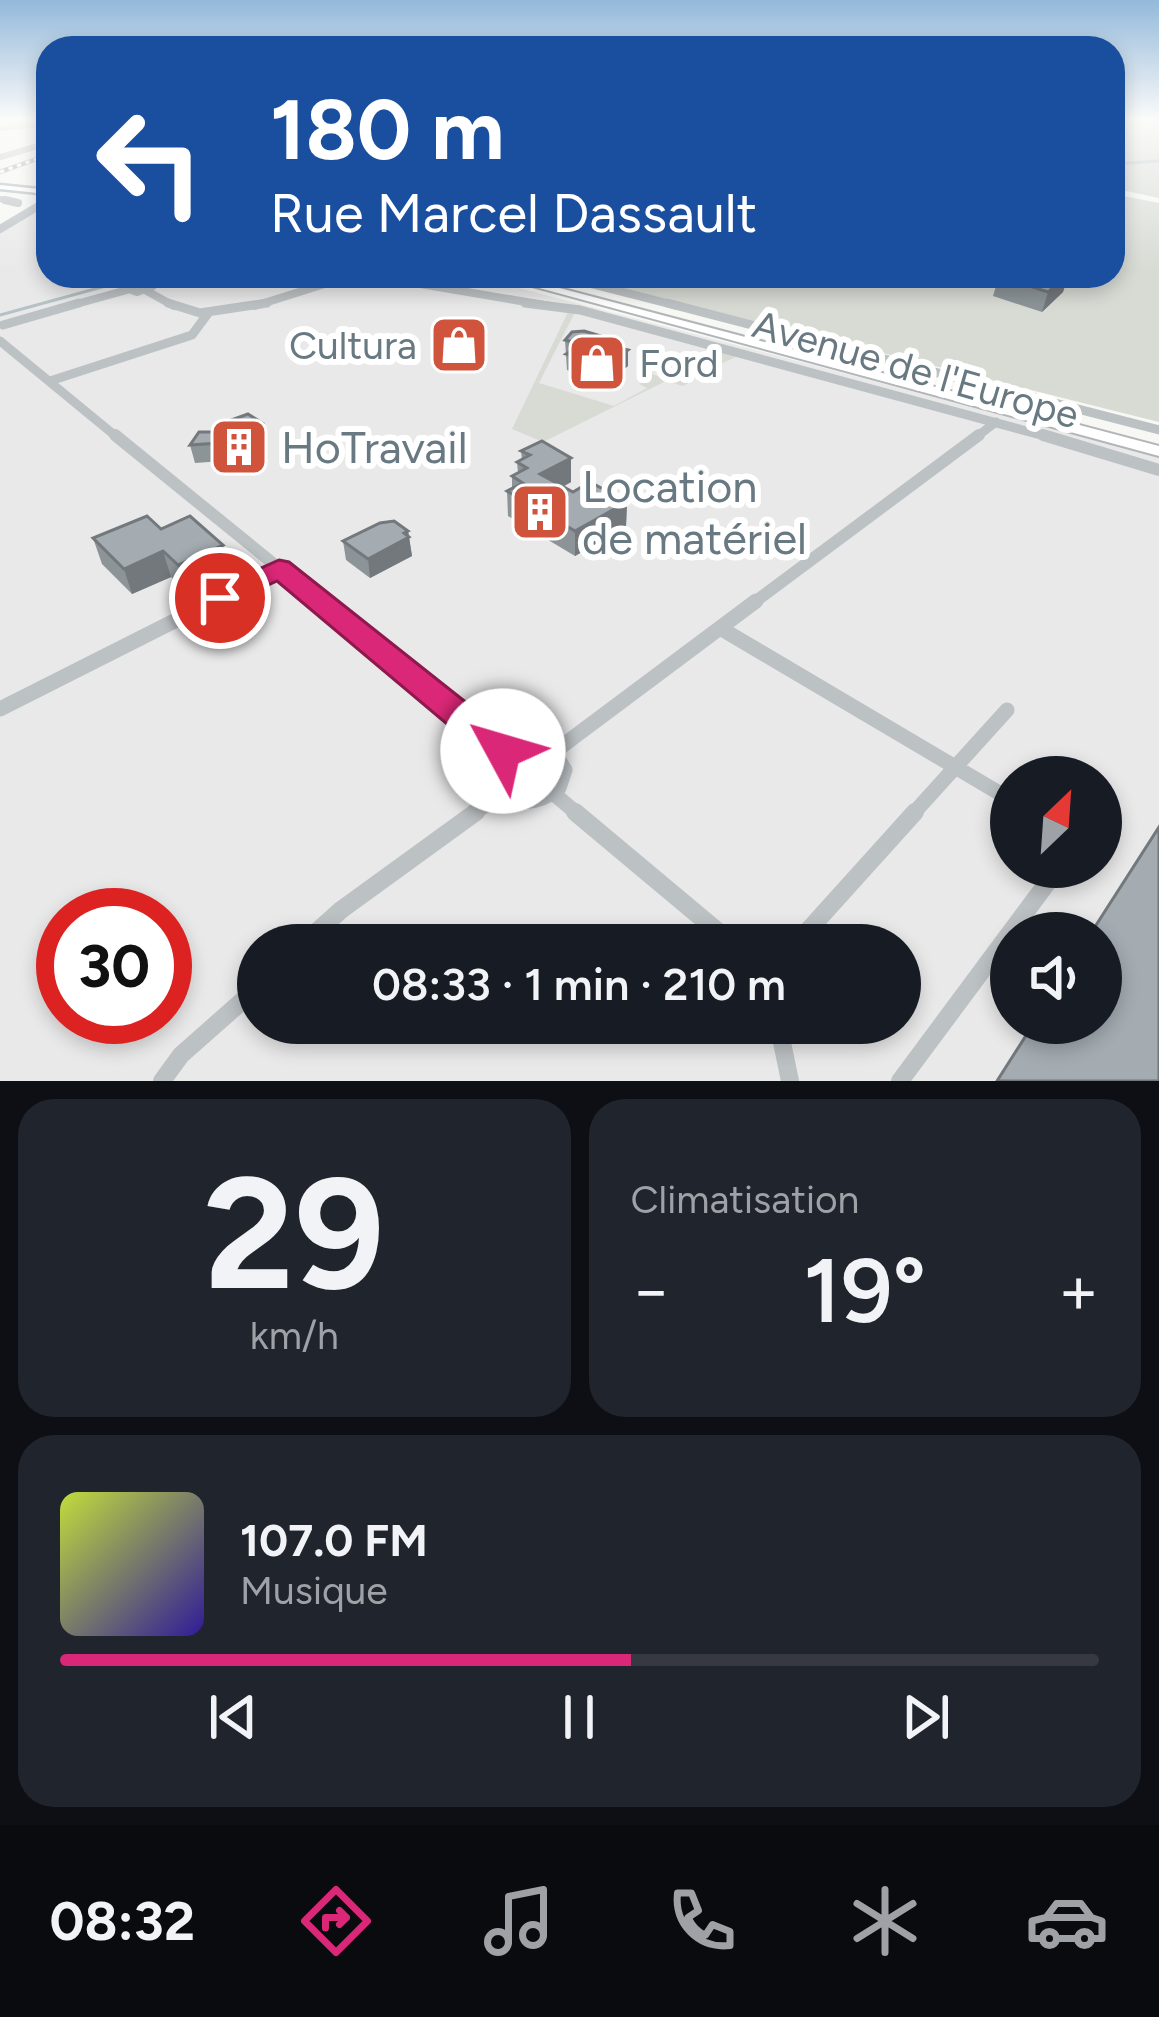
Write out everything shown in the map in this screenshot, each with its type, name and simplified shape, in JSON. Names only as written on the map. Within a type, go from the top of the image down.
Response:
[{"type":"highway","points":[[565,288],[1159,448]]},
{"type":"highway","points":[[576,288],[1159,448]]},
{"type":"main road","points":[[0,187],[36,191]]},
{"type":"street","points":[[0,199],[18,203]]},
{"type":"street","points":[[0,229],[36,208]]},
{"type":"street","points":[[1,326],[142,288]]},
{"type":"street","points":[[150,288],[176,308],[209,312],[310,288]]},
{"type":"street","name":"Avenue de l'Europe","points":[[434,288],[580,310],[1159,470]]},
{"type":"street","points":[[577,288],[1159,430]]},
{"type":"street","points":[[50,381],[192,335],[209,312]]},
{"type":"street","points":[[0,340],[503,751]]},
{"type":"street","points":[[554,752],[995,422]]},
{"type":"street","points":[[0,709],[279,568]]},
{"type":"street","points":[[720,628],[990,787]]},
{"type":"street","points":[[812,924],[1007,710]]},
{"type":"street","points":[[535,744],[554,752],[565,770],[554,794],[526,803],[499,795],[490,770],[503,751],[535,744]]},
{"type":"street","points":[[554,794],[710,924]]},
{"type":"street","points":[[325,924],[499,795]]},
{"type":"street","points":[[900,1081],[1043,888]]},
{"type":"street","points":[[162,1081],[182,1055],[237,1006]]},
{"type":"street","points":[[782,1044],[790,1081]]},
{"type":"shaded area","points":[[1125,170],[1159,170],[1159,198],[1125,191]]},
{"type":"shaded area","points":[[1125,196],[1159,203],[1159,422],[622,288],[1125,288]]},
{"type":"shaded area","points":[[36,211],[36,288],[519,288],[1159,456],[1159,1081],[0,1081],[0,232]]},
{"type":"shaded area","points":[[568,312],[579,313],[574,314],[539,383],[614,406],[647,388],[639,384],[652,374],[670,380],[724,352],[738,356],[686,379],[690,382],[683,386],[666,381],[543,442],[512,429]]},
{"type":"building","points":[[584,331],[628,350],[615,360],[594,354],[585,360],[566,354],[582,344],[565,340],[572,332]]},
{"type":"building","points":[[248,414],[262,423],[237,433],[223,423]]},
{"type":"building","points":[[199,432],[225,432],[219,443],[190,445]]},
{"type":"building","points":[[542,441],[571,458],[540,474],[573,492],[590,482],[627,502],[575,531],[507,491],[523,483],[512,476],[527,468],[517,462],[530,455],[521,451]]},
{"type":"building","points":[[147,516],[161,529],[190,516],[223,545],[178,565],[163,551],[124,569],[93,538]]},
{"type":"building","points":[[394,521],[409,537],[368,559],[343,541],[380,523]]},
{"type":"building","points":[[1159,827],[1159,1081],[997,1081],[1021,1044],[1122,1044],[1122,912],[1104,912]]},
{"type":"waterway","points":[[0,315],[98,288]]},
{"type":"railway","points":[[0,172],[4,170]]},
{"type":"place","name":"Cultura","points":[[459,345]]},
{"type":"place","name":"Ford","points":[[597,363]]},
{"type":"place","name":"HoTravail","points":[[239,447]]},
{"type":"place","name":"Location de matériel","points":[[540,512]]},
{"type":"route","points":[[220,598],[279,568],[503,751]]}]
